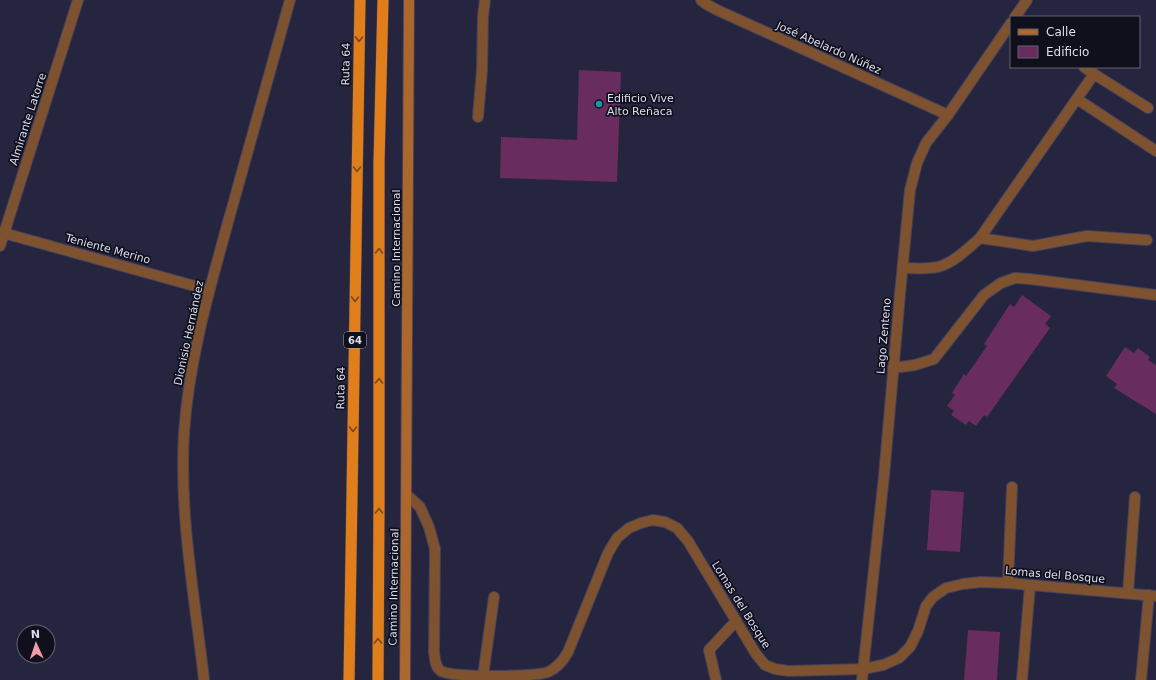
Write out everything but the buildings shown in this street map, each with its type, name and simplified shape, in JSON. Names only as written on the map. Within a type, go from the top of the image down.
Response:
[{"type":"highway","name":"Ruta 64","points":[[349,680],[360,0]]},
{"type":"highway","name":"64","points":[[378,680],[379,163],[383,0]]},
{"type":"main road","name":"Camino Internacional","points":[[405,680],[410,0]]},
{"type":"street","name":"Almirante Latorre","points":[[0,246],[2,233],[78,0]]},
{"type":"street","name":"Dionisio Hernández","points":[[204,680],[185,516],[183,475],[184,433],[188,396],[193,358],[209,290],[290,0]]},
{"type":"street","points":[[478,117],[485,0]]},
{"type":"street","name":"José Abelardo Núñez","points":[[701,0],[717,10],[948,115]]},
{"type":"street","points":[[1017,16],[1027,0]]},
{"type":"street","name":"Lago Zenteno","points":[[862,680],[884,476],[910,190],[917,163],[926,143],[948,115],[1010,25]]},
{"type":"street","points":[[1085,68],[1148,108]]},
{"type":"street","points":[[903,268],[926,268],[940,266],[955,259],[980,238],[1094,74]]},
{"type":"street","points":[[1077,99],[1156,151]]},
{"type":"street","name":"Teniente Merino","points":[[2,233],[209,290]]},
{"type":"street","points":[[980,238],[1033,246],[1087,236],[1147,240]]},
{"type":"street","points":[[894,368],[915,365],[934,359],[984,295],[1001,283],[1015,278],[1156,295]]},
{"type":"street","points":[[1008,583],[1012,487]]},
{"type":"street","name":"Lomas del Bosque","points":[[407,495],[420,507],[429,527],[435,549],[434,652],[436,664],[441,671],[451,674],[483,676],[535,675],[549,672],[555,668],[568,652],[608,553],[617,538],[629,528],[653,520],[665,522],[677,528],[685,537],[756,654],[765,664],[775,669],[789,671],[863,669],[883,665],[899,658],[910,647],[918,631],[926,606],[933,597],[946,588],[962,584],[981,582],[1008,583],[1152,596]]},
{"type":"street","points":[[1128,593],[1135,497]]},
{"type":"street","points":[[1022,680],[1030,585]]},
{"type":"street","points":[[1141,680],[1152,596]]},
{"type":"street","points":[[483,676],[494,598]]},
{"type":"street","points":[[716,680],[709,650],[736,622]]},
{"type":"place","name":"Edificio Vive Alto Reñaca","points":[[599,104]]}]
